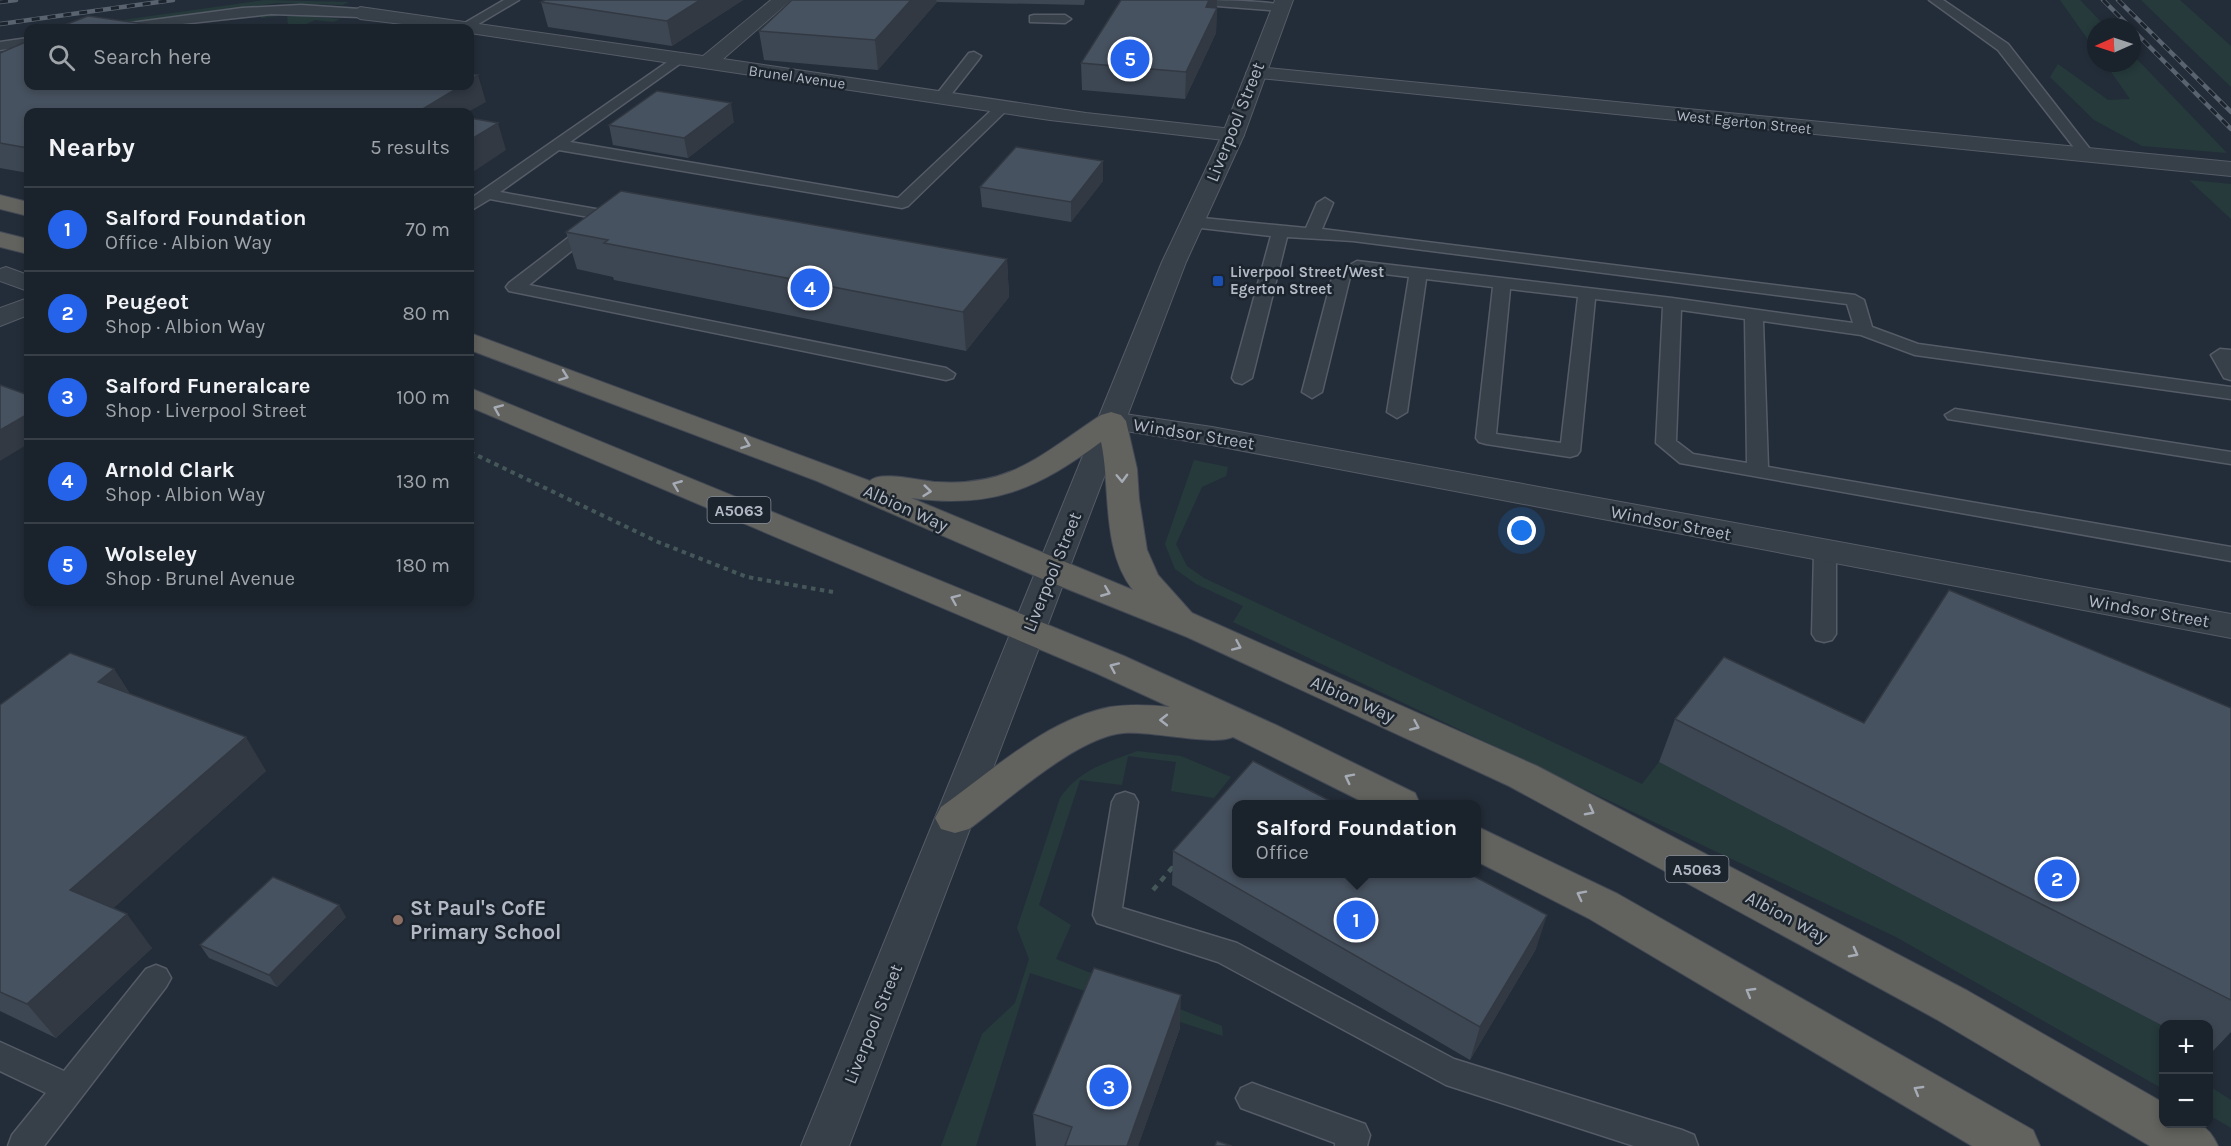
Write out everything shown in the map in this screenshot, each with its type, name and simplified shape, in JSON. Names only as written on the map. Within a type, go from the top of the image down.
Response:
[{"type":"highway","points":[[0,202],[24,208]]},
{"type":"highway","points":[[0,239],[24,246]]},
{"type":"highway","name":"Albion Way","points":[[474,342],[828,474],[1052,570],[1183,623],[1523,776],[1952,1005],[2194,1146]]},
{"type":"highway","name":"A5063","points":[[474,399],[1029,630],[1263,735],[1393,800]]},
{"type":"highway","points":[[828,474],[929,492],[975,491],[1032,475],[1112,421],[1122,469],[1123,499],[1131,550],[1143,580],[1183,623]]},
{"type":"highway","points":[[955,818],[1042,756],[1088,728],[1109,721],[1173,720],[1263,735]]},
{"type":"highway","points":[[1481,845],[1603,906],[2016,1146]]},
{"type":"street","points":[[705,64],[782,0]]},
{"type":"street","name":"Liverpool Street","points":[[825,1146],[1052,570],[1192,222],[1233,135],[1283,4]]},
{"type":"street","name":"Brunel Avenue","points":[[360,13],[442,24]]},
{"type":"street","name":"Brunel Avenue","points":[[474,29],[1003,107],[1175,131],[1233,135]]},
{"type":"street","name":"West Egerton Street","points":[[1256,73],[2231,169]]},
{"type":"street","points":[[0,318],[24,308]]},
{"type":"street","name":"Windsor Street","points":[[1112,421],[1224,438],[2231,626]]},
{"type":"lane","points":[[469,24],[513,0]]},
{"type":"lane","points":[[1191,0],[1283,4]]},
{"type":"lane","points":[[1935,0],[2003,47],[2088,156]]},
{"type":"lane","points":[[153,24],[288,8],[325,8],[360,13]]},
{"type":"lane","points":[[1034,19],[1065,19]]},
{"type":"lane","points":[[0,36],[24,33]]},
{"type":"lane","points":[[0,46],[24,43]]},
{"type":"lane","points":[[941,98],[974,56]]},
{"type":"lane","points":[[474,203],[676,60]]},
{"type":"lane","points":[[559,144],[902,203],[1003,107]]},
{"type":"lane","points":[[487,194],[607,216],[515,287],[946,374]]},
{"type":"lane","points":[[1313,232],[1325,203]]},
{"type":"lane","points":[[1192,222],[1280,232],[1313,232],[1855,300],[1864,330]]},
{"type":"lane","points":[[1242,378],[1280,232]]},
{"type":"lane","points":[[1312,392],[1342,274],[1357,266],[1672,303],[1864,330],[1915,349],[2231,393]]},
{"type":"lane","points":[[1397,412],[1418,273]]},
{"type":"lane","points":[[1502,283],[1486,438],[1570,451],[1587,294]]},
{"type":"lane","points":[[1672,303],[1666,443],[1687,459],[2231,554]]},
{"type":"lane","points":[[1754,315],[1758,472]]},
{"type":"lane","points":[[2231,357],[2220,355],[2231,374]]},
{"type":"lane","points":[[1955,415],[2231,458]]},
{"type":"lane","points":[[1824,634],[1826,552]]},
{"type":"lane","points":[[1125,802],[1107,915],[1227,952],[1446,1071],[1682,1146]]},
{"type":"lane","points":[[24,1146],[156,978]]},
{"type":"lane","points":[[0,1056],[69,1089]]},
{"type":"lane","points":[[1252,1098],[1354,1135],[1351,1146]]},
{"type":"path","points":[[474,454],[657,542],[747,577],[844,594]]},
{"type":"path","points":[[1147,897],[1172,868],[1183,873]]},
{"type":"green space","points":[[265,0],[349,2],[343,5],[278,3],[127,24],[94,24]]},
{"type":"green space","points":[[2060,0],[2080,0],[2097,18],[2087,18],[2087,38]]},
{"type":"green space","points":[[2141,0],[2180,0],[2231,46],[2231,87]]},
{"type":"green space","points":[[271,13],[340,19],[333,22],[315,20],[306,24],[288,24],[287,15],[261,18],[260,14]]},
{"type":"green space","points":[[2141,63],[2227,153],[2142,146],[2094,120],[2050,77],[2058,64],[2108,100],[2130,99],[2111,72],[2141,72]]},
{"type":"green space","points":[[2189,180],[2231,184],[2231,219]]},
{"type":"green space","points":[[1194,460],[1228,467],[1226,476],[1202,487],[1176,544],[1187,566],[1204,578],[1642,784],[1659,762],[2159,1024],[2159,1087],[1896,937],[1233,622],[1243,606],[1196,584],[1175,569],[1165,544]]},
{"type":"green space","points":[[1137,751],[1181,756],[1231,777],[1214,798],[1171,791],[1176,762],[1128,756],[1122,785],[1080,780],[1039,905],[1071,925],[1056,959],[1222,1026],[1223,1036],[1030,973],[976,1146],[941,1146],[982,1034],[1015,1003],[1029,959],[1017,928],[1060,798],[1085,773]]},
{"type":"green space","points":[[2213,1089],[2231,1100],[2231,1128],[2213,1117]]},
{"type":"building","points":[[545,0],[700,0],[667,21],[541,2]]},
{"type":"building","points":[[792,0],[911,0],[875,40],[759,31]]},
{"type":"building","points":[[1121,0],[1209,0],[1206,7],[1217,8],[1186,72],[1081,63]]},
{"type":"building","points":[[88,16],[145,24],[67,24]]},
{"type":"building","points":[[24,43],[24,90],[454,90],[424,108],[24,108],[24,147],[0,143],[0,53]]},
{"type":"building","points":[[657,91],[731,103],[684,138],[609,125]]},
{"type":"building","points":[[474,119],[498,123],[474,138]]},
{"type":"building","points":[[1016,147],[1103,161],[1071,202],[980,187]]},
{"type":"building","points":[[621,191],[1007,259],[963,312],[604,243],[608,240],[566,232]]},
{"type":"building","points":[[0,385],[24,394],[24,416],[0,430]]},
{"type":"building","points":[[1949,590],[2231,708],[2231,1000],[1675,719],[1724,657],[1864,723]]},
{"type":"building","points":[[70,653],[114,669],[98,682],[246,737],[70,890],[127,914],[27,1004],[0,992],[0,705]]},
{"type":"building","points":[[1253,761],[1328,800],[1232,800],[1232,878],[1477,878],[1547,915],[1480,1027],[1173,851]]},
{"type":"building","points":[[273,877],[339,905],[269,975],[200,945]]},
{"type":"building","points":[[1094,968],[1181,995],[1127,1146],[1065,1146],[1072,1127],[1033,1114]]},
{"type":"building","points":[[1217,1141],[1232,1146],[1215,1146]]},
{"type":"railway","points":[[0,2],[16,0]]},
{"type":"railway","points":[[0,24],[173,0]]},
{"type":"railway","points":[[2103,0],[2121,18]]},
{"type":"railway","points":[[2118,0],[2231,112]]},
{"type":"railway","points":[[2141,38],[2231,129]]},
{"type":"place","name":"Wolseley","points":[[1130,59]]},
{"type":"place","name":"Liverpool Street/West Egerton Street","points":[[1218,281]]},
{"type":"place","name":"Arnold Clark","points":[[810,288]]},
{"type":"place","name":"Peugeot","points":[[2057,879]]},
{"type":"place","name":"St Paul's CofE Primary School","points":[[398,920]]},
{"type":"place","name":"Salford Foundation","points":[[1356,920]]},
{"type":"place","name":"Salford Funeralcare","points":[[1109,1087]]}]
